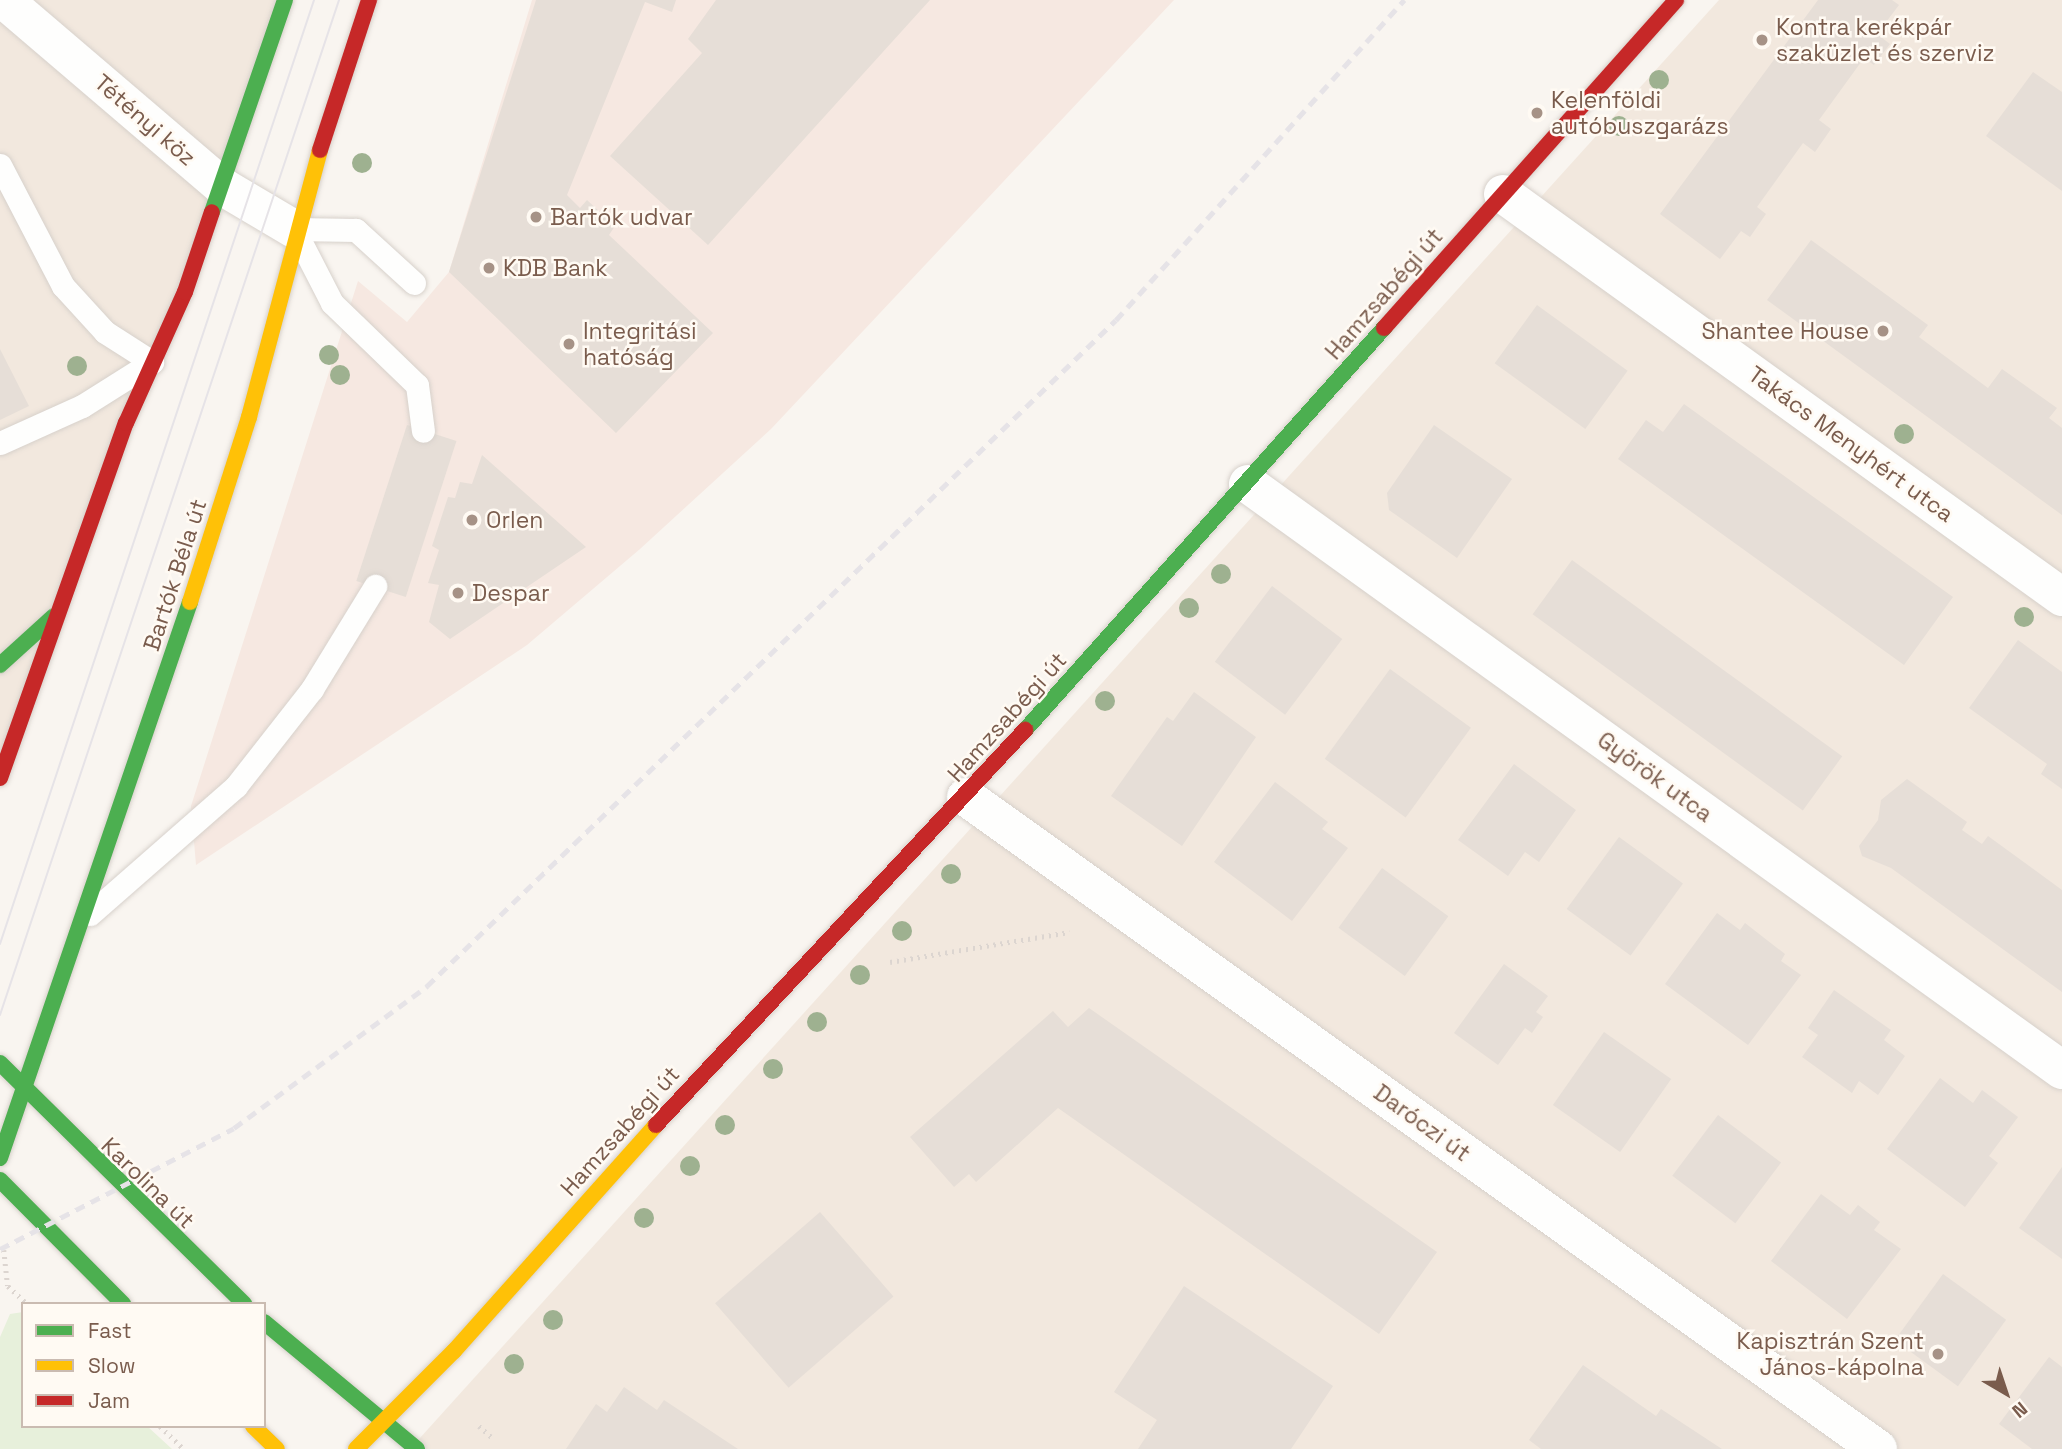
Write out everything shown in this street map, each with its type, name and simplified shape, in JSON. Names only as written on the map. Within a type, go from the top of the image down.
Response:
[{"type":"street","name":"Tétényi köz","points":[[4,0],[223,187],[294,229]]},
{"type":"street","points":[[0,778],[57,613],[152,362],[223,187],[285,0]]},
{"type":"street","name":"Bartók Béla út","points":[[0,1158],[82,921],[249,417],[294,229],[369,0]]},
{"type":"street","name":"Hamzsabégi út","points":[[356,1449],[384,1426],[783,982],[966,797],[1248,484],[1676,0]]},
{"type":"street","name":"Takács Menyhért utca","points":[[1503,194],[2062,597]]},
{"type":"street","name":"Györök utca","points":[[1248,484],[2062,1070]]},
{"type":"street","points":[[0,665],[57,613]]},
{"type":"street","name":"Daróczi út","points":[[966,797],[1866,1445]]},
{"type":"street","name":"Karolina út","points":[[0,1063],[23,1090],[242,1302]]},
{"type":"street","points":[[0,1180],[121,1302]]},
{"type":"street","points":[[266,1324],[384,1426],[417,1449]]},
{"type":"street","points":[[255,1428],[277,1449]]},
{"type":"lane","points":[[0,165],[63,286],[105,332],[152,362],[82,405],[0,443]]},
{"type":"lane","points":[[414,283],[356,230],[294,229],[332,303],[417,385],[423,431]]},
{"type":"lane","points":[[82,921],[236,786],[312,689],[375,586]]},
{"type":"path","points":[[890,962],[1070,932]]},
{"type":"path","points":[[8,1286],[25,1302]]},
{"type":"path","points":[[479,1426],[494,1439]]},
{"type":"path","points":[[162,1428],[184,1449]]},
{"type":"shaded area","points":[[0,0],[283,0],[0,778]]},
{"type":"shaded area","points":[[532,0],[1174,0],[771,429],[640,549],[527,645],[196,865],[191,806],[358,281],[407,322],[449,272]]},
{"type":"shaded area","points":[[1719,0],[2062,0],[2062,1449],[410,1449]]},
{"type":"green space","points":[[21,1312],[21,1428],[149,1428],[172,1449],[0,1449],[0,1337],[10,1314]]},
{"type":"building","name":"Bartók udvar","points":[[536,0],[676,0],[672,12],[645,2],[567,195],[580,208],[587,200],[615,226],[609,235],[713,333],[616,433],[449,272]]},
{"type":"building","points":[[716,0],[930,0],[708,245],[610,156],[702,53],[688,39]]},
{"type":"building","points":[[1818,0],[1892,0],[1899,5],[1877,34],[1890,44],[1874,65],[1864,58],[1819,120],[1831,129],[1815,152],[1803,143],[1757,207],[1766,214],[1750,237],[1741,231],[1720,259],[1660,214]]},
{"type":"building","points":[[2033,72],[2062,92],[2062,191],[1986,136]]},
{"type":"building","points":[[1811,240],[1928,325],[1919,337],[1988,388],[2002,369],[2057,408],[2049,418],[2062,428],[2062,515],[1767,300]]},
{"type":"building","points":[[1537,305],[1628,371],[1585,429],[1495,363]]},
{"type":"building","points":[[0,349],[29,406],[0,420]]},
{"type":"building","points":[[1684,404],[1953,597],[1904,665],[1618,459],[1646,420],[1663,432]]},
{"type":"building","points":[[407,425],[456,441],[406,597],[356,581]]},
{"type":"building","points":[[1434,425],[1512,479],[1457,558],[1389,510],[1387,493]]},
{"type":"building","points":[[482,455],[586,547],[450,639],[429,622],[439,585],[428,583],[439,550],[432,546],[448,497],[455,498],[460,482],[472,484]]},
{"type":"building","points":[[1572,560],[1842,756],[1803,811],[1533,614]]},
{"type":"building","points":[[1272,586],[1342,639],[1285,715],[1215,662]]},
{"type":"building","points":[[2018,640],[2062,672],[2062,789],[2041,774],[2047,764],[1969,708]]},
{"type":"building","points":[[1390,669],[1471,728],[1406,818],[1325,759]]},
{"type":"building","points":[[1194,692],[1256,737],[1182,846],[1111,796],[1167,717],[1173,721]]},
{"type":"building","points":[[1514,764],[1576,810],[1539,862],[1525,852],[1508,876],[1458,840]]},
{"type":"building","points":[[1907,779],[1967,822],[1962,830],[1982,844],[1988,836],[2062,890],[2062,992],[1891,868],[1862,856],[1859,846],[1878,820],[1881,800]]},
{"type":"building","points":[[1275,782],[1328,822],[1322,829],[1348,848],[1292,921],[1214,862]]},
{"type":"building","points":[[1619,837],[1683,883],[1631,955],[1567,909]]},
{"type":"building","points":[[1382,868],[1448,916],[1405,976],[1339,928]]},
{"type":"building","points":[[1717,913],[1740,930],[1745,923],[1785,954],[1781,961],[1801,975],[1748,1045],[1665,984]]},
{"type":"building","points":[[1504,964],[1548,996],[1536,1012],[1543,1017],[1532,1033],[1525,1028],[1498,1065],[1454,1033]]},
{"type":"building","points":[[1834,990],[1891,1030],[1884,1040],[1905,1056],[1878,1095],[1859,1081],[1852,1093],[1802,1057],[1818,1035],[1808,1028]]},
{"type":"building","points":[[1089,1008],[1437,1252],[1379,1334],[1058,1108],[976,1182],[969,1174],[954,1187],[910,1137],[1053,1011],[1068,1027]]},
{"type":"building","points":[[1604,1032],[1671,1079],[1620,1152],[1553,1105]]},
{"type":"building","points":[[1940,1078],[1973,1103],[1982,1090],[2018,1117],[1989,1156],[1998,1163],[1965,1207],[1887,1149]]},
{"type":"building","points":[[1718,1115],[1781,1163],[1735,1223],[1672,1176]]},
{"type":"building","points":[[2062,1167],[2062,1259],[2019,1228]]},
{"type":"building","points":[[1821,1194],[1850,1215],[1858,1205],[1880,1222],[1874,1230],[1901,1249],[1847,1319],[1771,1261]]},
{"type":"building","points":[[820,1212],[893,1297],[789,1388],[715,1303]]},
{"type":"building","points":[[1943,1274],[2006,1320],[1958,1386],[1895,1340]]},
{"type":"building","points":[[1184,1286],[1333,1386],[1291,1449],[1138,1449],[1157,1420],[1114,1392]]},
{"type":"building","points":[[2049,1357],[2062,1367],[2062,1449],[2032,1449],[1999,1424]]},
{"type":"building","points":[[1583,1365],[1656,1416],[1661,1409],[1722,1449],[1541,1449],[1529,1440]]},
{"type":"building","points":[[624,1387],[657,1410],[664,1400],[738,1449],[566,1449],[596,1404],[607,1412]]},
{"type":"tram line","points":[[0,944],[314,0]]},
{"type":"tram line","points":[[0,1015],[339,0]]},
{"type":"railway","points":[[0,1249],[234,1128],[427,986],[1116,320],[1404,0]]},
{"type":"traffic: fast","points":[[212,212],[285,0]]},
{"type":"traffic: fast","points":[[1025,730],[1384,328]]},
{"type":"traffic: fast","points":[[0,1158],[190,602]]},
{"type":"traffic: fast","points":[[0,665],[53,617]]},
{"type":"traffic: fast","points":[[0,1063],[242,1302]]},
{"type":"traffic: fast","points":[[0,1180],[121,1302]]},
{"type":"traffic: fast","points":[[266,1324],[417,1449]]},
{"type":"traffic: slow","points":[[190,602],[249,417],[320,150]]},
{"type":"traffic: slow","points":[[356,1449],[454,1351],[656,1125]]},
{"type":"traffic: slow","points":[[255,1428],[277,1449]]},
{"type":"traffic: jam","points":[[320,150],[369,0]]},
{"type":"traffic: jam","points":[[1384,328],[1676,0]]},
{"type":"traffic: jam","points":[[0,778],[126,423],[185,292],[212,212]]},
{"type":"traffic: jam","points":[[656,1125],[1025,730]]},
{"type":"place","name":"Kontra kerékpár szaküzlet és szerviz","points":[[1762,40]]},
{"type":"place","name":"Kelenföldi autóbuszgarázs","points":[[1537,113]]},
{"type":"place","name":"Bartók udvar","points":[[536,217]]},
{"type":"place","name":"KDB Bank","points":[[489,268]]},
{"type":"place","name":"Shantee House","points":[[1883,331]]},
{"type":"place","name":"Integritási hatóság","points":[[569,344]]},
{"type":"place","name":"Orlen","points":[[472,520]]},
{"type":"place","name":"Despar","points":[[458,593]]},
{"type":"place","name":"Kapisztrán Szent János-kápolna","points":[[1938,1354]]}]
